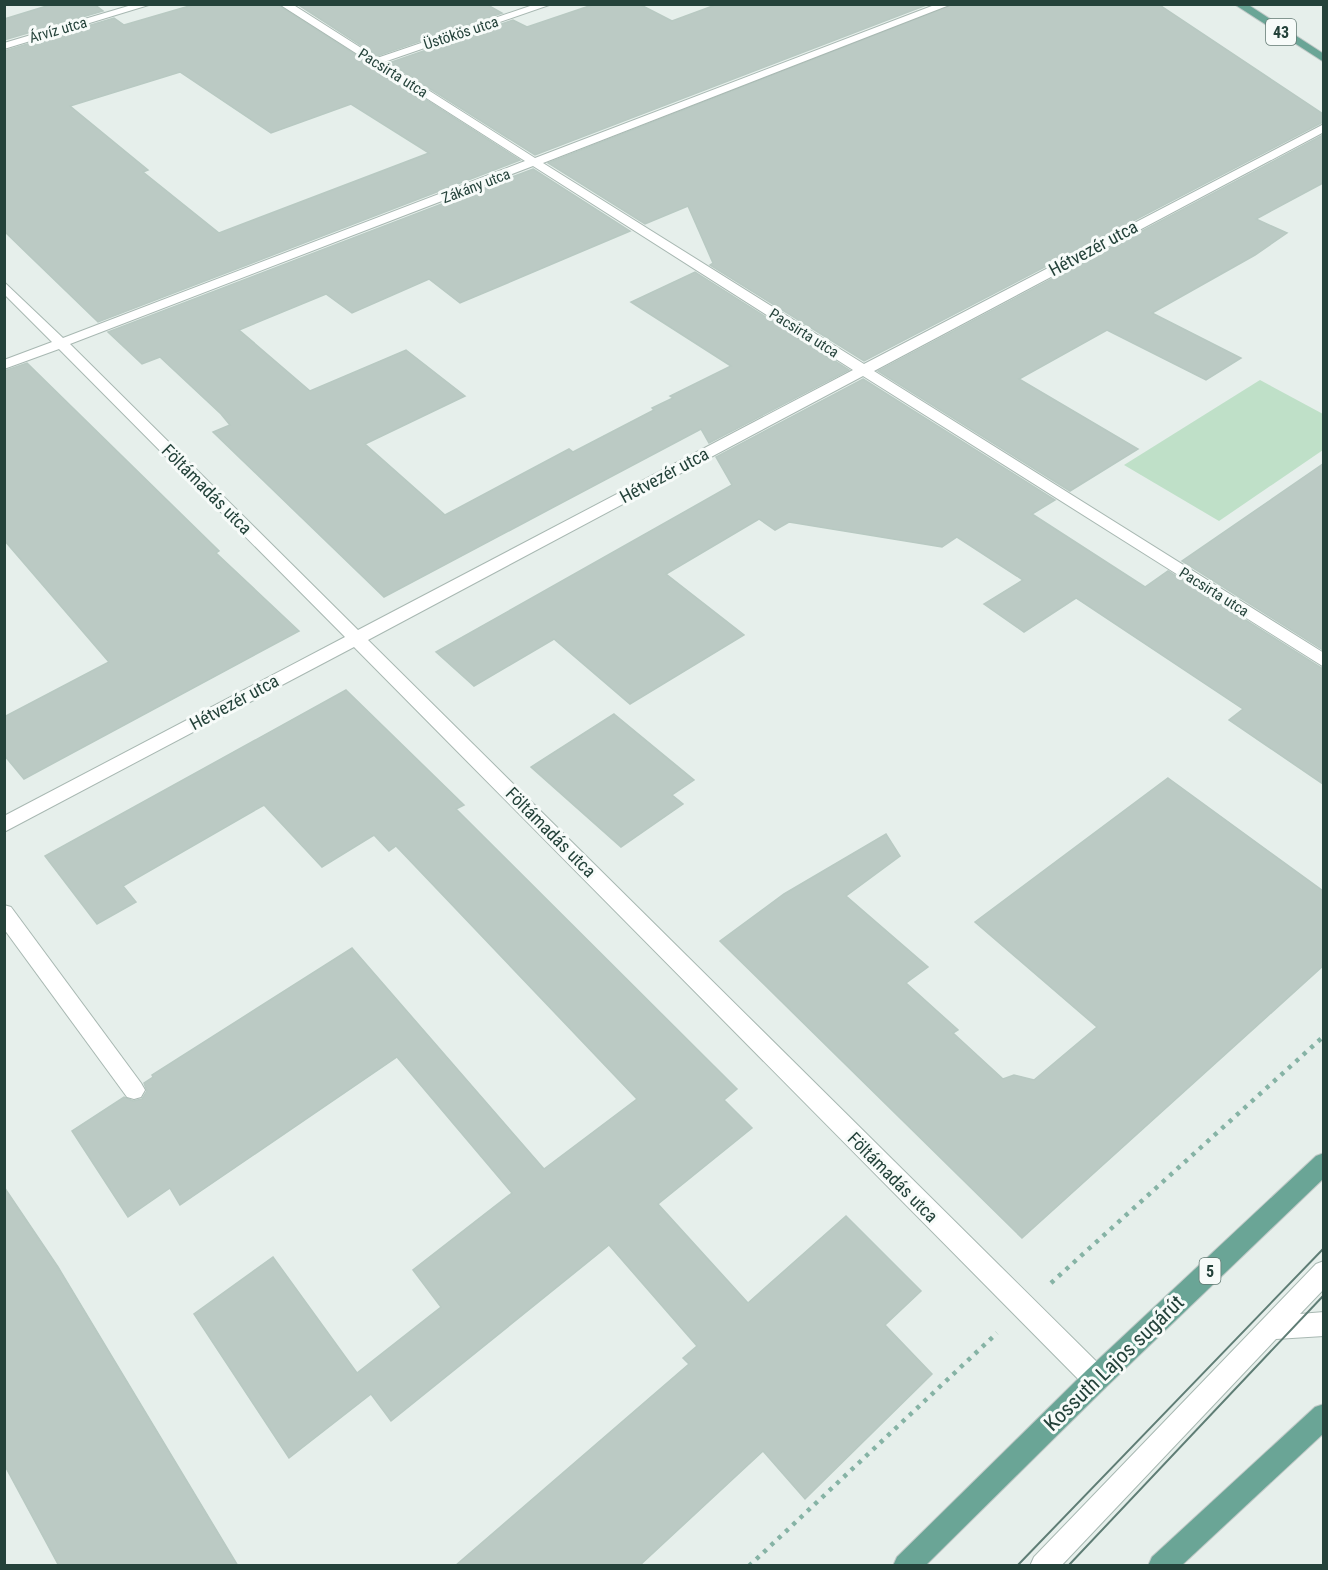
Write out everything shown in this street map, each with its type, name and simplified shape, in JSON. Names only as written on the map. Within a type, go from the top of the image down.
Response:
[{"type":"main road","name":"43","points":[[1239,4],[1323,59]]},
{"type":"main road","name":"Kossuth Lajos sugárút","points":[[906,1566],[1096,1379],[1323,1163]]},
{"type":"main road","points":[[1161,1566],[1323,1416]]},
{"type":"street","name":"Árvíz utca","points":[[4,46],[147,4]]},
{"type":"street","name":"Pacsirta utca","points":[[284,4],[1323,661]]},
{"type":"street","name":"Üstökös utca","points":[[375,62],[547,4]]},
{"type":"street","name":"Zákány utca","points":[[4,365],[537,164],[947,4]]},
{"type":"street","name":"Hétvezér utca","points":[[4,825],[1323,127]]},
{"type":"street","name":"Föltámadás utca","points":[[4,286],[1096,1379]]},
{"type":"street","points":[[4,913],[134,1089]]},
{"type":"street","points":[[1043,1566],[1323,1272]]},
{"type":"street","points":[[1270,1328],[1323,1324]]},
{"type":"green space","points":[[1260,380],[1323,414],[1323,450],[1219,521],[1124,465]]},
{"type":"building","points":[[53,4],[94,4],[103,11],[4,40],[4,19]]},
{"type":"building","points":[[196,4],[277,4],[520,160],[98,322],[4,231],[4,51],[114,18],[124,25]],"holes":[[[180,72],[271,133],[351,104],[429,153],[219,233],[143,172],[148,170],[70,106]]]},
{"type":"building","points":[[297,4],[486,4],[502,13],[377,56]]},
{"type":"building","points":[[595,4],[639,4],[672,21],[718,4],[929,4],[535,155],[389,63],[513,20],[527,27]]},
{"type":"building","points":[[954,4],[1158,4],[1323,114],[1323,122],[864,361],[710,265],[713,263],[688,206],[645,224],[548,163]]},
{"type":"building","points":[[1323,135],[1323,183],[1256,219],[1287,233],[1255,255],[1152,313],[1241,358],[1206,380],[1107,330],[1019,379],[1138,449],[1070,491],[878,371]]},
{"type":"building","points":[[533,169],[630,231],[460,303],[429,279],[352,313],[326,294],[239,330],[310,391],[406,350],[465,396],[365,444],[445,515],[569,449],[573,452],[654,410],[652,408],[673,398],[670,396],[731,366],[631,302],[695,272],[849,370],[709,443],[701,429],[384,597],[213,432],[230,425],[221,414],[160,357],[142,364],[108,332]]},
{"type":"building","points":[[27,363],[219,551],[216,553],[299,631],[24,779],[4,755],[4,717],[109,662],[4,540],[4,371]]},
{"type":"building","points":[[863,379],[1055,500],[1032,514],[1145,587],[1168,571],[1323,669],[1323,784],[1229,720],[1243,709],[1076,598],[1024,632],[984,604],[1023,580],[957,537],[942,547],[789,522],[775,530],[759,519],[666,574],[744,635],[630,704],[554,639],[474,686],[436,652],[732,485],[716,457]]},
{"type":"building","points":[[1323,464],[1323,650],[1182,561]]},
{"type":"building","points":[[346,690],[464,805],[456,809],[737,1089],[724,1100],[752,1128],[658,1204],[748,1303],[846,1216],[921,1291],[885,1325],[932,1374],[805,1499],[763,1451],[639,1566],[455,1566],[689,1364],[683,1358],[697,1346],[609,1245],[391,1421],[371,1394],[289,1458],[194,1314],[273,1257],[357,1373],[441,1307],[413,1270],[512,1193],[397,1057],[180,1205],[170,1188],[128,1217],[72,1131],[124,1097],[133,1101],[142,1099],[147,1091],[144,1083],[153,1077],[152,1075],[352,948],[544,1169],[637,1099],[396,846],[389,851],[374,835],[322,867],[264,805],[123,886],[136,902],[97,924],[45,856]]},
{"type":"building","points":[[614,714],[694,780],[672,795],[683,804],[621,847],[531,767]]},
{"type":"building","points":[[1168,778],[1323,891],[1323,966],[1022,1238],[720,941],[784,894],[886,834],[900,856],[846,896],[928,967],[906,983],[958,1030],[953,1033],[1003,1079],[1014,1075],[1034,1080],[1097,1027],[975,922]]},
{"type":"building","points":[[4,1187],[58,1267],[238,1566],[59,1566],[4,1464]]},
{"type":"tram line","points":[[1017,1566],[1324,1248]]},
{"type":"tram line","points":[[1068,1566],[1324,1295]]}]
